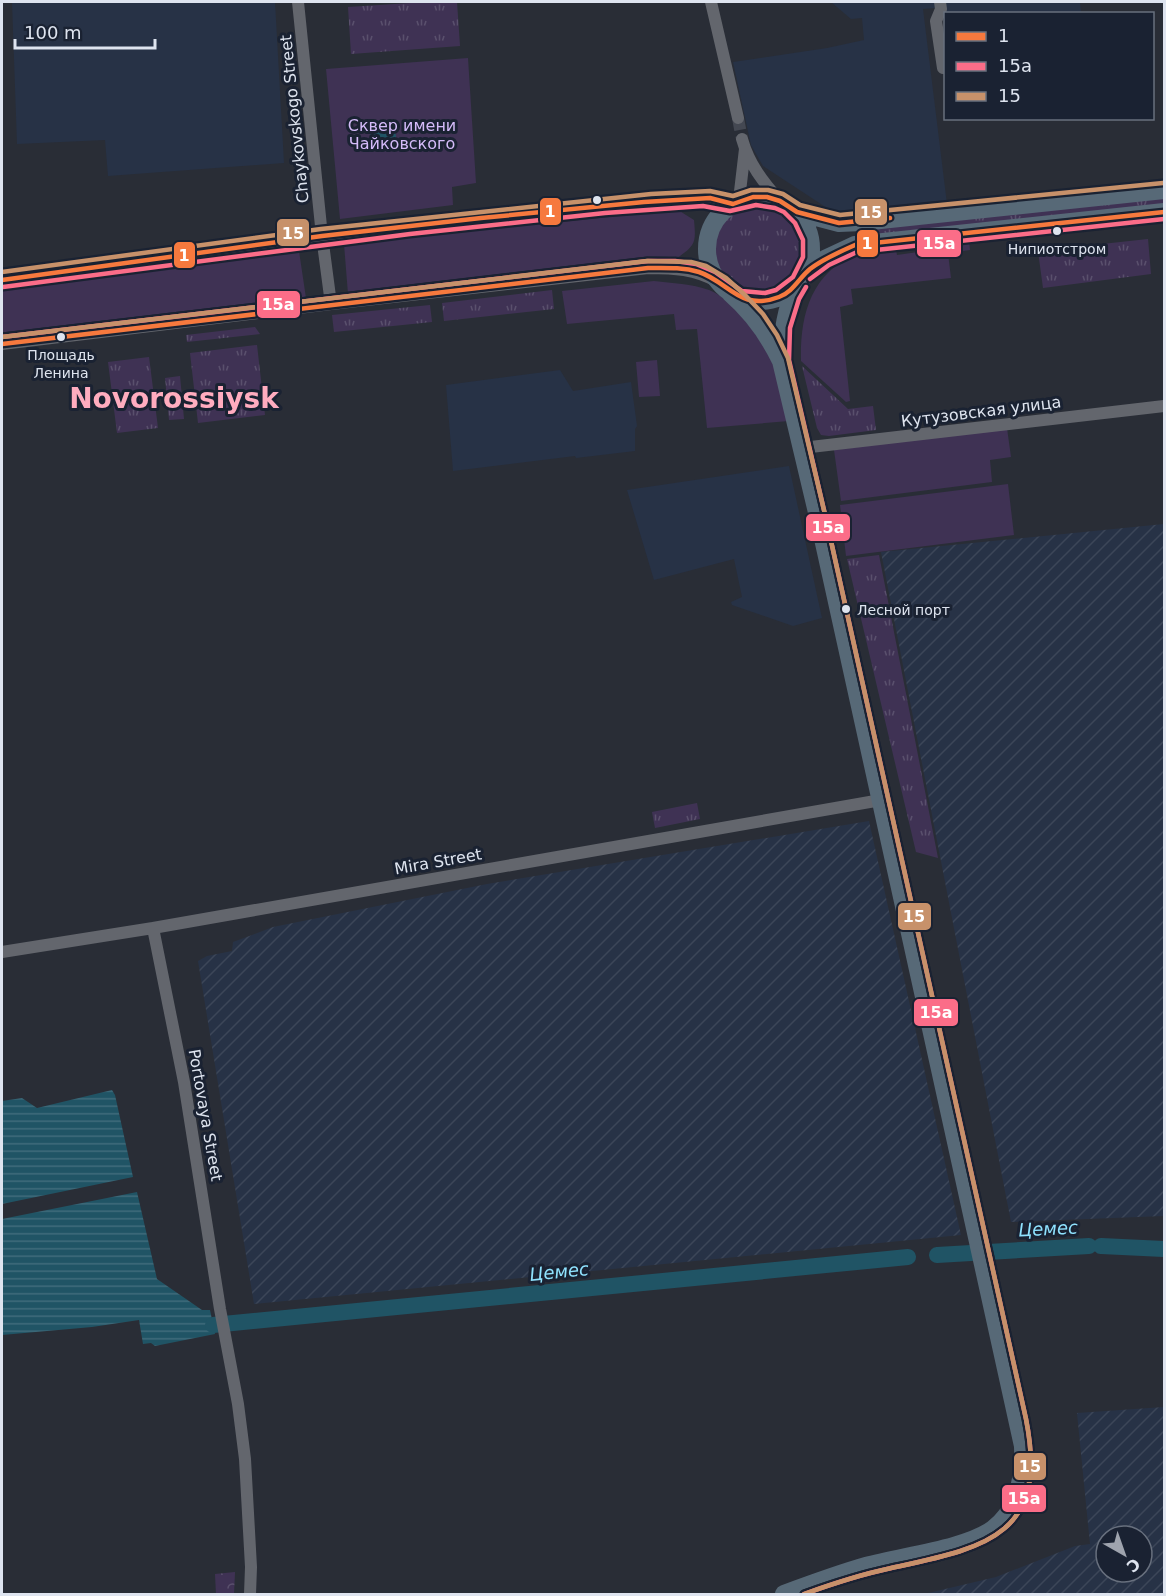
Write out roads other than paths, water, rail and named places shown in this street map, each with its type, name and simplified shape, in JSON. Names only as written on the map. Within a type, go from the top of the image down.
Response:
[{"type":"highway","points":[[784,1594],[867,1566],[971,1541],[994,1528],[1009,1511],[1018,1493],[1024,1472],[1023,1446],[881,800],[781,361],[770,336],[758,320],[711,271],[707,245],[710,233],[715,221],[723,211],[736,202],[753,197],[766,197],[780,201],[797,212],[839,223],[1164,190]]},
{"type":"highway","points":[[781,361],[783,327],[792,296],[812,252],[804,221],[797,212]]},
{"type":"highway","points":[[724,287],[750,301],[761,301],[782,296],[825,259],[855,245],[1164,212]]},
{"type":"street","name":"Chaykovskogo Street","points":[[298,2],[331,304]]},
{"type":"street","points":[[711,2],[738,118]]},
{"type":"street","points":[[940,2],[936,21],[943,68]]},
{"type":"street","points":[[2,280],[322,237],[644,202],[710,198],[736,202],[744,144],[763,182],[780,201]]},
{"type":"street","points":[[2,344],[648,268],[694,271],[724,287]]},
{"type":"street","name":"Кутузовская улица","points":[[802,448],[1164,406]]},
{"type":"street","name":"Mira Street","points":[[2,952],[153,928],[881,800]]},
{"type":"street","name":"Portovaya Street","points":[[153,928],[191,1124],[220,1309],[238,1404],[245,1459],[252,1567],[250,1594]]},
{"type":"waterway","name":"Цемес","points":[[937,1255],[1089,1246]]},
{"type":"waterway","name":"Цемес","points":[[1101,1246],[1164,1249]]},
{"type":"waterway","name":"Цемес","points":[[213,1325],[908,1257]]},
{"type":"tunnel","points":[[738,118],[742,139]]},
{"type":"place","name":"Нипиотстром","points":[[1057,231]]},
{"type":"place","name":"Площадь Ленина","points":[[61,337]]},
{"type":"place","name":"Лесной порт","points":[[846,609]]},
{"type":"district","name":"Novorossiysk","points":[[174,398]]},
{"type":"park label","name":"Сквер имени Чайковского","points":[[402,134]]}]
